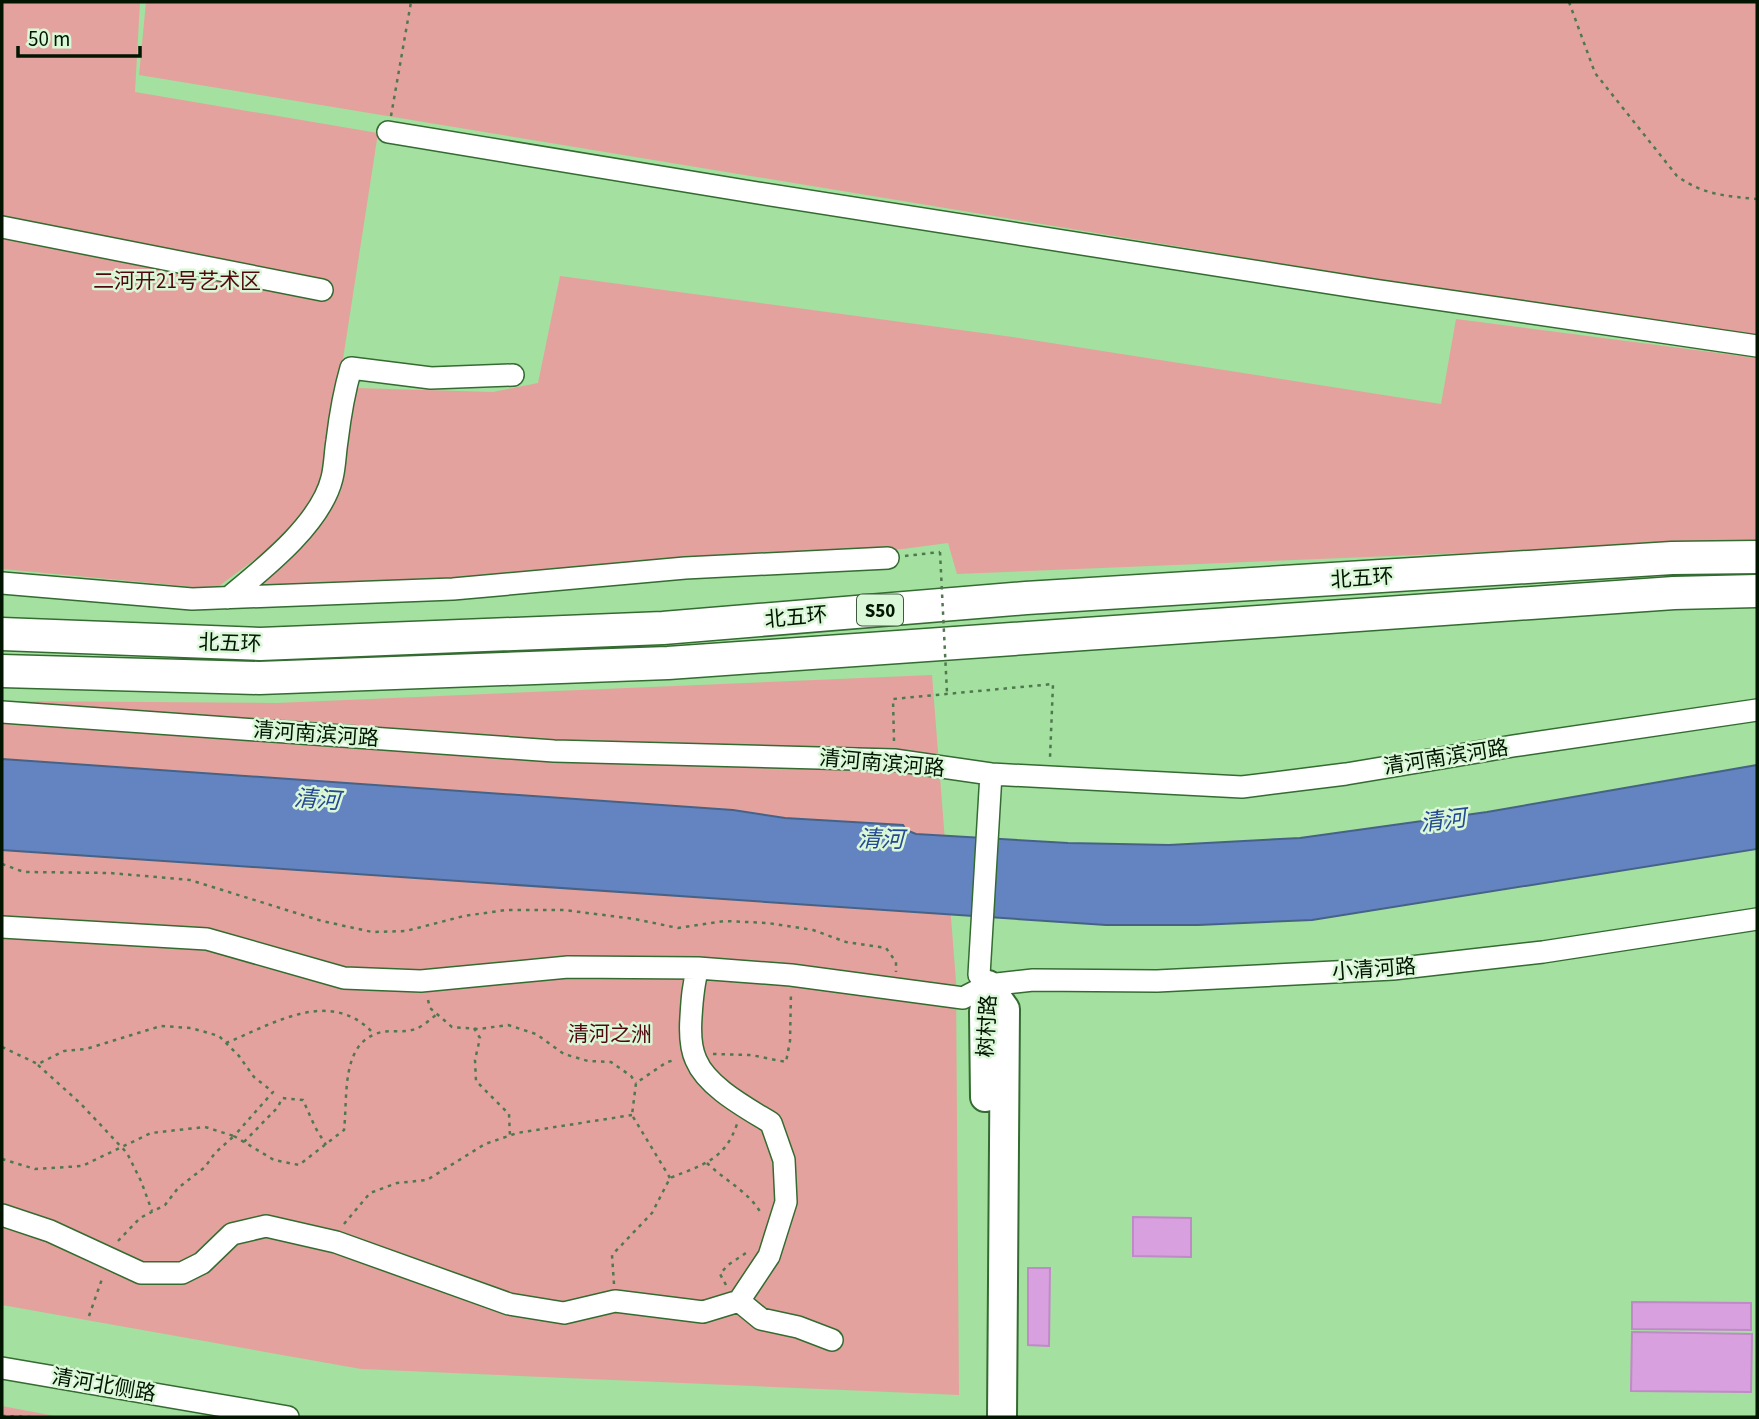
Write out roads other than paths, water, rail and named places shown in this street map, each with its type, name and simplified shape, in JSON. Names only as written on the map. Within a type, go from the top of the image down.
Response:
[{"type":"highway","name":"北五环","points":[[2,634],[260,644],[635,630],[1026,598],[1672,558],[1757,557]]},
{"type":"highway","name":"北五环","points":[[2,671],[259,678],[668,663],[1674,593],[1757,591]]},
{"type":"main road","name":"树村路","points":[[988,985],[1004,1009],[1000,1417]]},
{"type":"main road","name":"树村路","points":[[983,1417],[986,1209],[984,1012],[988,985]]},
{"type":"street","points":[[388,132],[1374,290],[1757,346]]},
{"type":"street","points":[[2,227],[322,290]]},
{"type":"street","points":[[228,598],[274,560],[306,526],[326,495],[332,478],[351,368],[431,379],[513,375]]},
{"type":"street","points":[[2,583],[192,599],[228,598],[453,589],[685,568],[888,558]]},
{"type":"street","name":"清河南滨河路","points":[[2,712],[554,751],[894,760],[1050,779],[1242,787],[1346,774],[1757,710]]},
{"type":"street","points":[[988,985],[979,975],[979,953],[992,774]]},
{"type":"street","name":"小清河路","points":[[2,927],[207,939],[344,978],[421,981],[568,967],[698,968],[791,975],[963,998],[988,985],[1033,980],[1157,981],[1392,969],[1543,952],[1757,919]]},
{"type":"street","points":[[2,1215],[50,1231],[141,1273],[182,1273],[202,1263],[232,1234],[266,1226],[336,1242],[509,1304],[564,1312],[615,1301],[703,1312],[739,1301],[769,1256],[786,1202],[783,1160],[771,1123],[742,1106],[713,1083],[696,1061],[690,1032],[694,980],[698,968]]},
{"type":"street","points":[[739,1301],[761,1319],[799,1327],[832,1340]]},
{"type":"street","name":"清河北侧路","points":[[2,1367],[288,1417]]},
{"type":"water","name":"清河","points":[[2,759],[733,810],[785,818],[903,825],[906,830],[916,834],[1068,843],[1169,845],[1300,838],[1487,812],[1757,765],[1757,849],[1312,920],[1198,925],[1106,925],[2,850]]},
{"type":"park label","name":"二河开21号艺术区","points":[[177,281]]},
{"type":"park label","name":"清河之洲","points":[[610,1034]]}]
